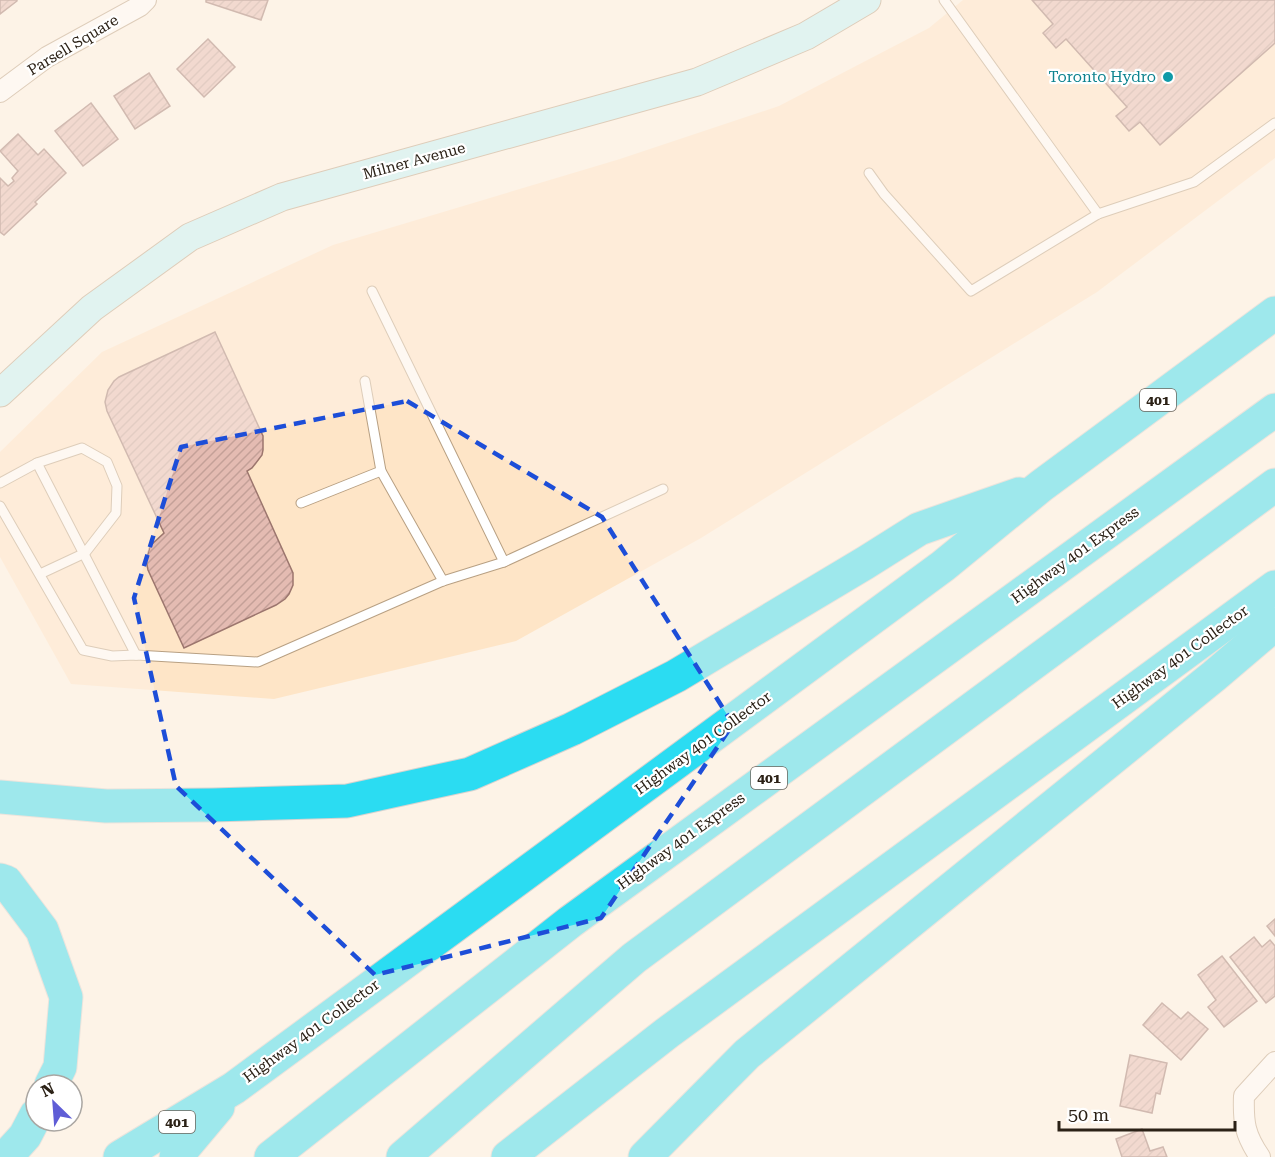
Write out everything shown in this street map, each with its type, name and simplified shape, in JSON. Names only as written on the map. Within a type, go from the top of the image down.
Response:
[{"type":"highway","name":"Highway 401 Collector","points":[[120,1157],[234,1088],[944,566],[1041,486],[1275,314]]},
{"type":"highway","name":"Highway 401 Express","points":[[271,1157],[570,922],[1275,410]]},
{"type":"highway","points":[[403,1157],[634,958],[1275,485]]},
{"type":"highway","points":[[0,797],[106,806],[347,801],[470,774],[572,729],[676,676],[919,529],[1041,486]]},
{"type":"highway","name":"Highway 401 Collector","points":[[508,1157],[667,1033],[1275,587]]},
{"type":"highway","points":[[645,1157],[747,1054],[1206,683],[1275,624]]},
{"type":"highway","points":[[0,880],[6,882],[42,930],[66,997],[60,1067],[57,1073]]},
{"type":"highway","points":[[176,1157],[234,1088]]},
{"type":"highway","points":[[6,1157],[27,1133]]},
{"type":"main road","name":"Milner Avenue","points":[[0,393],[93,308],[190,237],[282,197],[697,82],[806,36],[867,0]]},
{"type":"street","name":"Parsell Square","points":[[0,92],[48,57],[140,6],[146,0]]},
{"type":"street","points":[[1260,1157],[1252,1145],[1243,1120],[1244,1096],[1275,1062]]},
{"type":"lane","points":[[944,0],[1098,214]]},
{"type":"lane","points":[[869,173],[884,194],[971,291],[1098,214],[1194,182],[1275,123]]},
{"type":"lane","points":[[372,291],[504,561]]},
{"type":"lane","points":[[365,381],[381,471],[443,581]]},
{"type":"lane","points":[[0,483],[38,463],[82,448],[107,462],[117,486],[116,513],[85,553],[40,574]]},
{"type":"lane","points":[[38,463],[136,655]]},
{"type":"lane","points":[[301,503],[381,471]]},
{"type":"lane","points":[[0,506],[83,650],[112,656],[136,655],[258,662],[443,581],[504,561],[663,489]]},
{"type":"highlighted area","points":[[407,401],[602,517],[733,724],[601,918],[375,975],[176,786],[134,598],[181,447]]},
{"type":"shaded area","points":[[963,0],[1275,0],[1275,158],[1097,292],[701,538],[516,641],[274,699],[71,684],[0,557],[0,452],[102,352],[333,245],[620,159],[779,106],[929,28]]},
{"type":"building","points":[[0,0],[17,0],[17,1],[0,14]]},
{"type":"building","points":[[206,0],[268,0],[261,20],[206,2]]},
{"type":"building","name":"Toronto Hydro","points":[[1032,0],[1275,0],[1275,43],[1160,145],[1140,122],[1129,131],[1116,116],[1127,107],[1066,39],[1056,48],[1043,33],[1053,24]]},
{"type":"building","points":[[208,39],[235,67],[204,97],[177,69]]},
{"type":"building","points":[[149,73],[170,106],[135,129],[114,96]]},
{"type":"building","points":[[91,103],[118,139],[83,166],[55,131]]},
{"type":"building","points":[[18,134],[38,155],[44,149],[66,173],[4,235],[0,232],[0,178],[8,186],[14,181],[12,178],[18,171],[0,151]]},
{"type":"building","points":[[215,332],[263,436],[262,455],[247,471],[293,573],[293,585],[285,599],[276,605],[184,648],[148,570],[146,560],[150,546],[164,533],[107,411],[105,402],[108,390],[119,377]]},
{"type":"building","points":[[1275,919],[1275,936],[1267,926]]},
{"type":"building","points":[[1254,937],[1262,947],[1270,940],[1275,946],[1275,996],[1266,1003],[1230,957]]},
{"type":"building","points":[[1222,956],[1257,1001],[1224,1027],[1208,1007],[1216,1000],[1198,975]]},
{"type":"building","points":[[1162,1003],[1181,1019],[1188,1012],[1208,1029],[1181,1060],[1143,1025]]},
{"type":"building","points":[[1130,1055],[1167,1063],[1160,1094],[1156,1093],[1152,1113],[1120,1106]]},
{"type":"building","points":[[1142,1129],[1150,1151],[1163,1147],[1167,1157],[1122,1157],[1116,1139]]},
{"type":"place","name":"Toronto Hydro","points":[[1168,77]]}]
